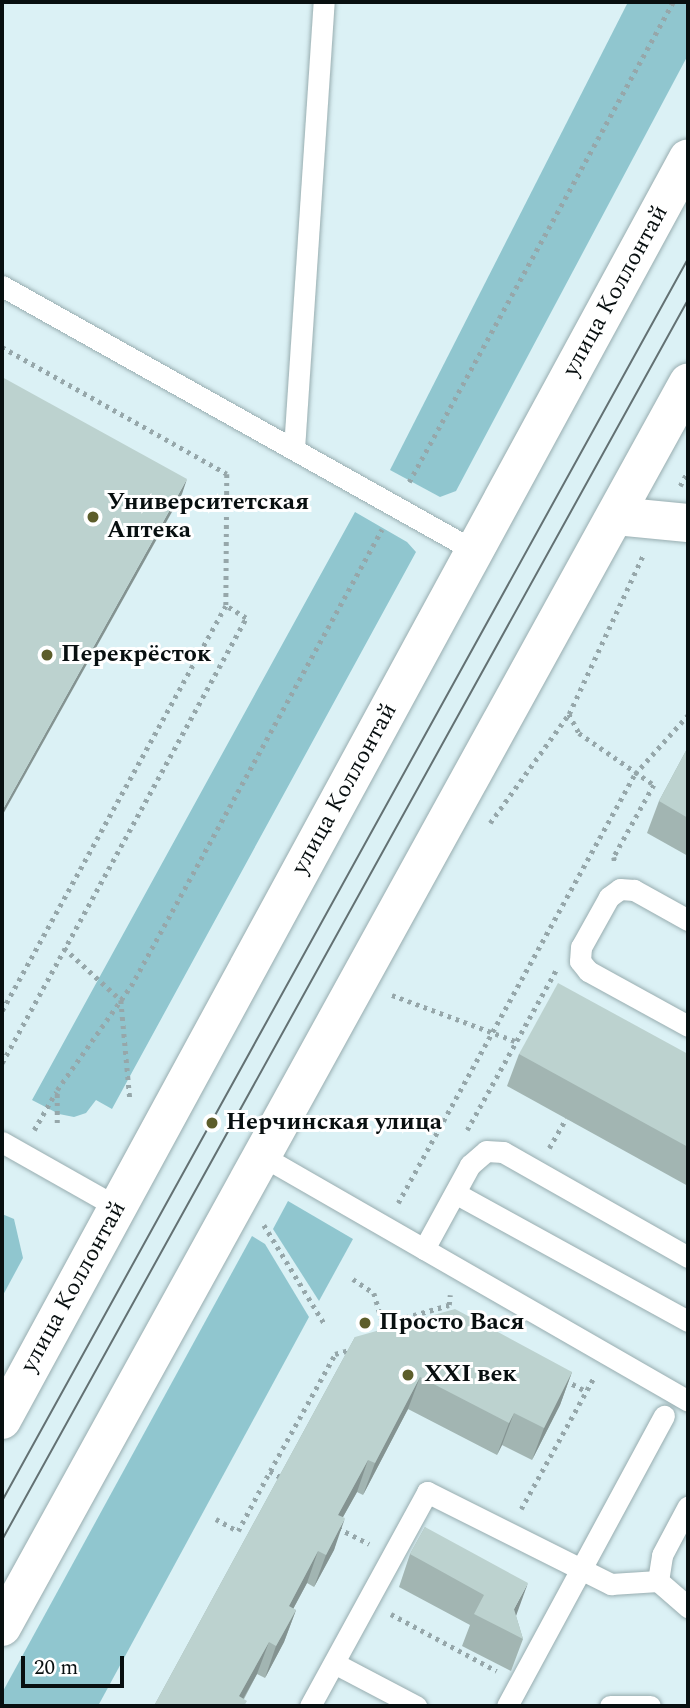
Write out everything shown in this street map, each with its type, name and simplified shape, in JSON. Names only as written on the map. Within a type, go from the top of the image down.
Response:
[{"type":"main road","name":"улица Коллонтай","points":[[2,1420],[688,158]]},
{"type":"main road","points":[[2,1628],[264,1157],[688,383]]},
{"type":"main road","points":[[616,516],[674,522]]},
{"type":"lane","points":[[294,449],[324,2]]},
{"type":"lane","points":[[2,286],[475,551]]},
{"type":"lane","points":[[688,920],[634,890],[620,889],[603,907],[581,947],[580,961],[588,971],[688,1026]]},
{"type":"lane","points":[[2,1142],[117,1207]]},
{"type":"lane","points":[[424,1249],[470,1165],[486,1151],[503,1152],[688,1257]]},
{"type":"lane","points":[[264,1157],[688,1401]]},
{"type":"lane","points":[[455,1192],[688,1321]]},
{"type":"lane","points":[[507,1706],[664,1416]]},
{"type":"lane","points":[[310,1706],[427,1492],[611,1584],[658,1581],[688,1607]]},
{"type":"lane","points":[[658,1581],[662,1555],[688,1506]]},
{"type":"lane","points":[[334,1662],[416,1706]]},
{"type":"lane","points":[[610,1706],[650,1706]]},
{"type":"path","points":[[57,1123],[57,1090],[121,1000],[673,2]]},
{"type":"path","points":[[2,347],[227,474],[226,606],[2,1012]]},
{"type":"path","points":[[487,827],[569,714],[674,522],[688,471]]},
{"type":"path","points":[[2,1063],[246,618],[226,606]]},
{"type":"path","points":[[569,714],[579,733],[654,785],[614,856],[620,889]]},
{"type":"path","points":[[385,1227],[635,774],[688,715]]},
{"type":"path","points":[[64,948],[121,1000],[130,1098]]},
{"type":"path","points":[[464,1135],[554,971],[580,961]]},
{"type":"path","points":[[391,994],[494,1030],[515,1041]]},
{"type":"path","points":[[264,1226],[324,1323]]},
{"type":"path","points":[[353,1279],[374,1293],[387,1339]]},
{"type":"path","points":[[402,1334],[397,1320],[449,1305]]},
{"type":"path","points":[[374,1342],[415,1331]]},
{"type":"path","points":[[216,1519],[238,1531],[335,1354],[361,1346]]},
{"type":"path","points":[[508,1533],[597,1372]]},
{"type":"path","points":[[557,1375],[586,1391]]},
{"type":"path","points":[[270,1471],[287,1480],[284,1488]]},
{"type":"path","points":[[338,1528],[353,1536]]},
{"type":"path","points":[[367,1602],[520,1683]]},
{"type":"shaded area","points":[[628,2],[688,2],[688,55],[456,491],[440,497],[390,470]]},
{"type":"shaded area","points":[[355,512],[407,542],[416,552],[112,1109],[96,1100],[86,1113],[74,1117],[59,1114],[32,1100]]},
{"type":"shaded area","points":[[288,1201],[353,1239],[319,1301],[273,1229]]},
{"type":"shaded area","points":[[2,1214],[14,1219],[23,1258],[2,1297]]},
{"type":"shaded area","points":[[252,1236],[265,1244],[309,1317],[98,1706],[2,1706],[2,1693]]},
{"type":"building","name":"Перекрёсток","points":[[2,377],[187,479],[2,811]]},
{"type":"building","points":[[688,747],[688,818],[659,801]]},
{"type":"building","points":[[558,983],[688,1054],[688,1147],[519,1054]]},
{"type":"building","points":[[455,1309],[572,1372],[544,1428],[514,1413],[509,1423],[420,1377],[375,1463],[368,1460],[338,1515],[345,1518],[326,1555],[318,1551],[289,1606],[296,1610],[276,1646],[269,1642],[239,1696],[247,1701],[244,1706],[154,1706],[355,1337]]},
{"type":"building","points":[[425,1527],[528,1583],[514,1609],[523,1639],[474,1614],[484,1595],[410,1554]]},
{"type":"tram line","points":[[2,1501],[688,259]]},
{"type":"tram line","points":[[2,1540],[688,300]]},
{"type":"place","name":"Университетская Аптека","points":[[93,517]]},
{"type":"place","name":"Перекрёсток","points":[[47,655]]},
{"type":"place","name":"Нерчинская улица","points":[[212,1123]]},
{"type":"place","name":"Просто Вася","points":[[365,1323]]},
{"type":"place","name":"XXI век","points":[[408,1375]]}]
